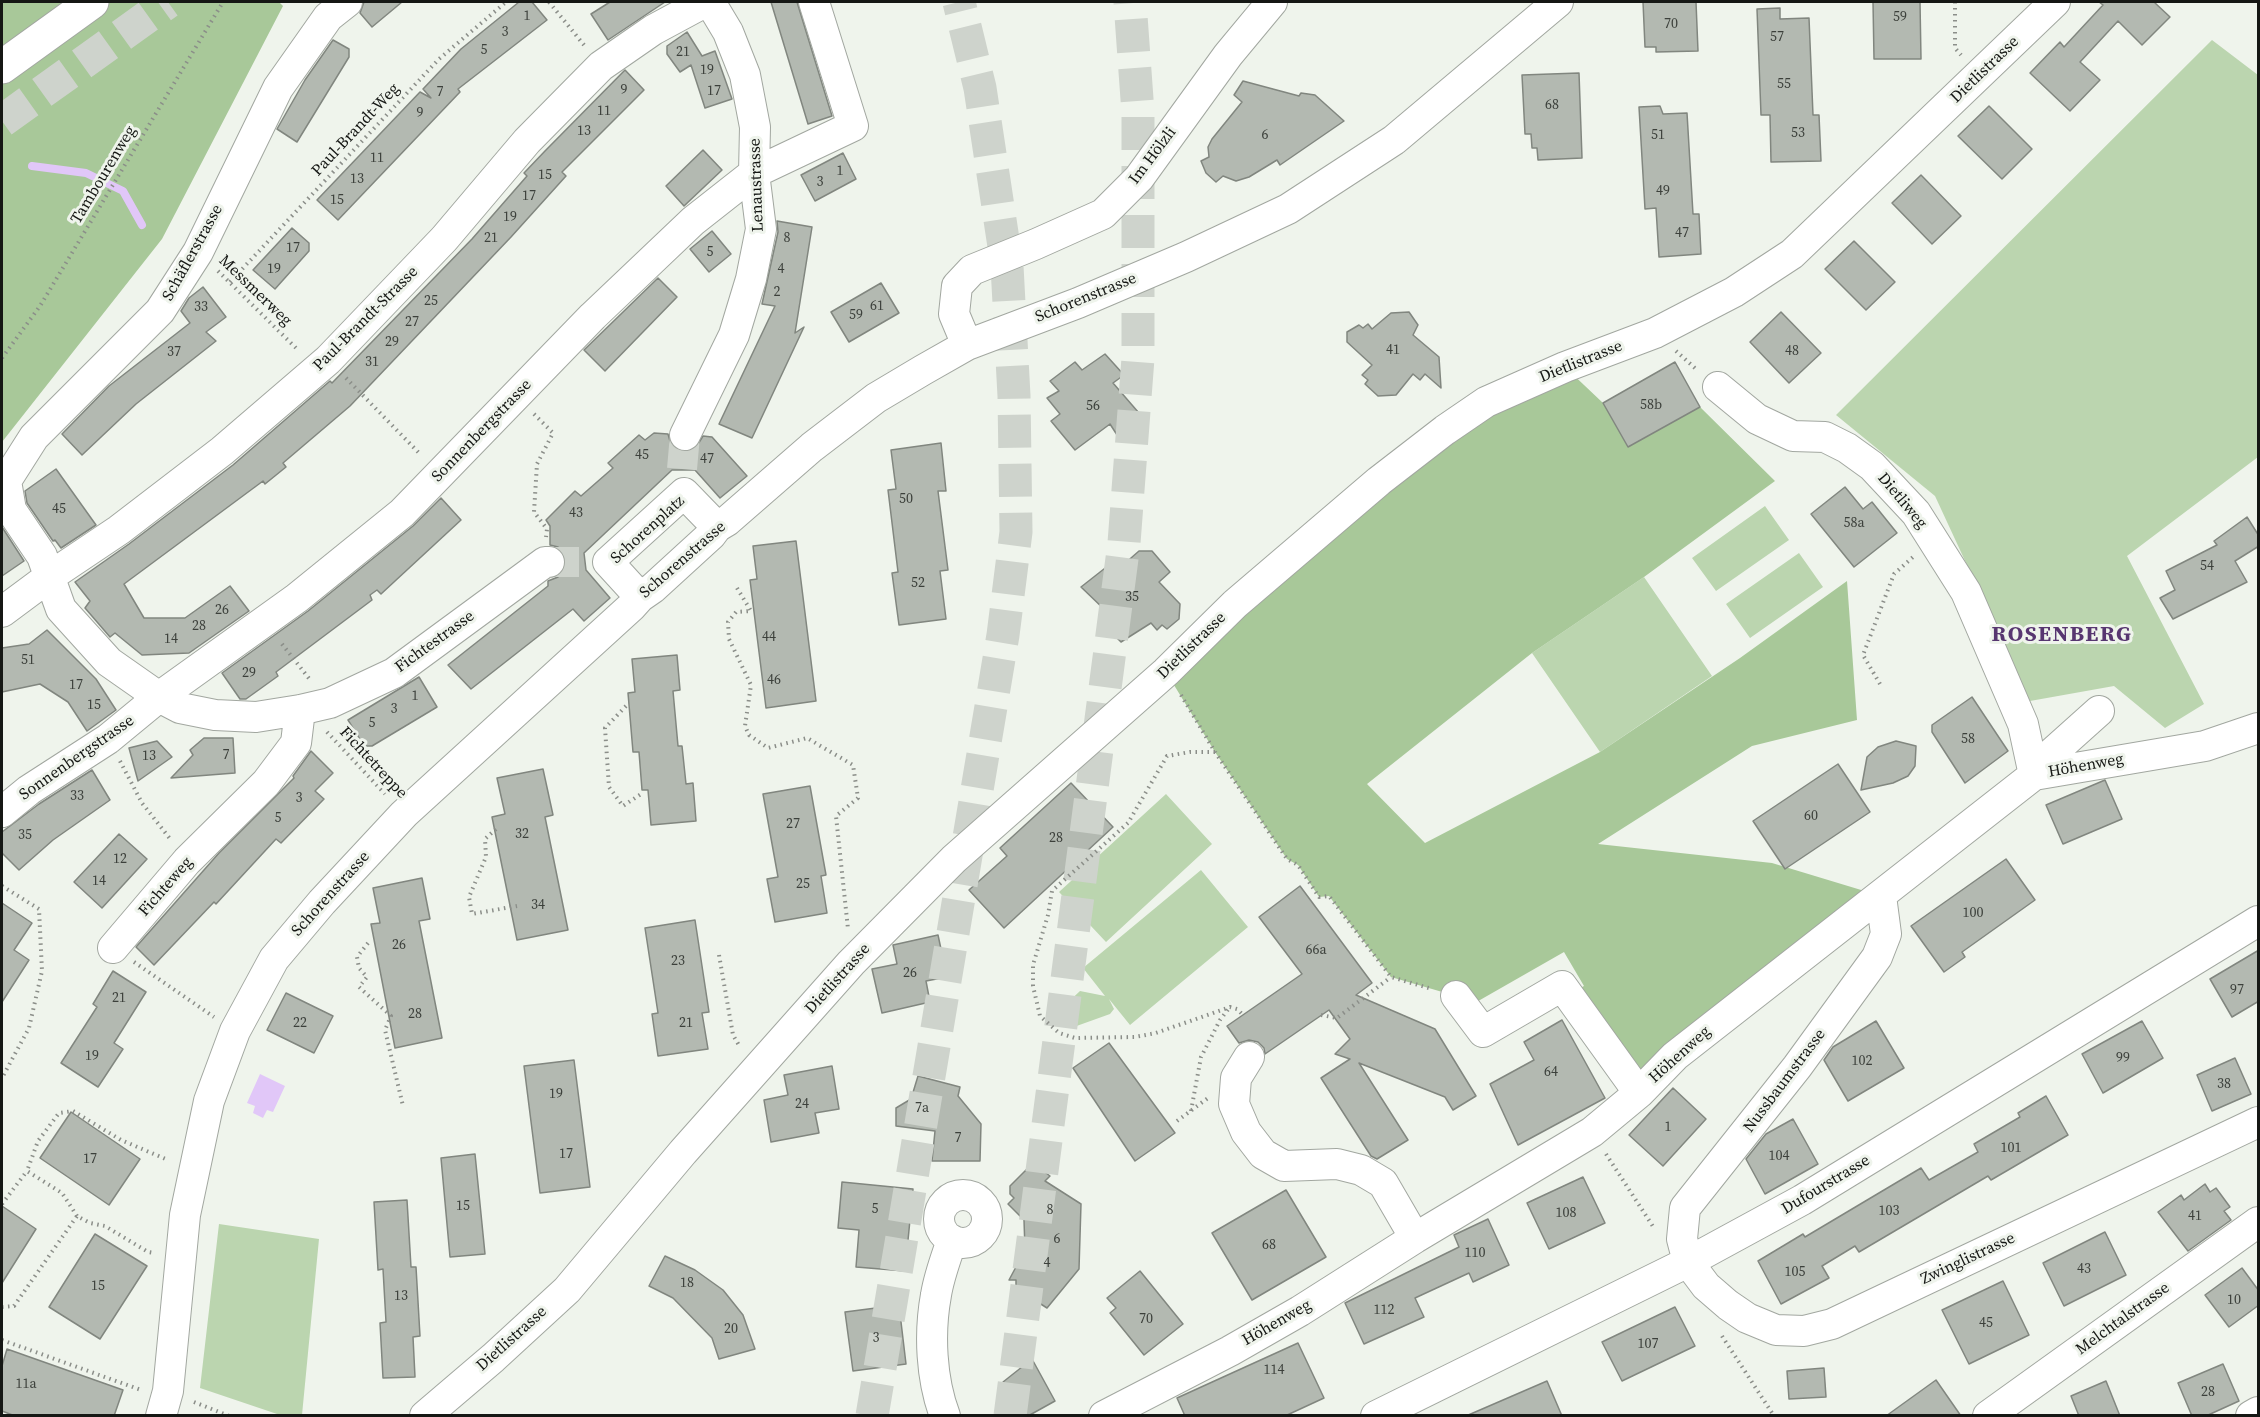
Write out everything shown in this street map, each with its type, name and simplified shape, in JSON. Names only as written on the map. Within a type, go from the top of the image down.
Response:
[{"type":"highway","points":[[2,67],[92,2]]},
{"type":"street","name":"Schäflerstrasse","points":[[49,577],[42,556],[11,510],[6,481],[34,437],[160,311],[198,252],[278,88],[328,17],[347,2]]},
{"type":"street","name":"Paul-Brandt-Strasse","points":[[2,612],[119,530],[222,451],[328,360],[444,239],[527,141],[601,66],[653,30],[705,2]]},
{"type":"street","name":"Lenaustrasse","points":[[685,435],[734,335],[751,279],[761,229],[754,173],[755,127],[745,75],[728,32],[710,2]]},
{"type":"street","name":"Sonnenbergstrasse","points":[[2,812],[28,790],[108,739],[159,697],[297,598],[402,513],[593,316],[693,221],[754,173],[853,126],[814,2]]},
{"type":"street","name":"Im Hölzli","points":[[968,345],[954,314],[957,286],[972,270],[1102,214],[1139,178],[1228,55],[1272,2]]},
{"type":"street","name":"Schorenstrasse","points":[[164,1403],[185,1215],[209,1101],[235,1031],[274,959],[322,902],[404,814],[640,597],[711,535],[717,527],[727,521],[812,447],[876,398],[968,345],[1089,299],[1288,209],[1394,140],[1558,2]]},
{"type":"street","name":"Dietlistrasse","points":[[425,1416],[567,1290],[683,1152],[851,963],[927,886],[954,859],[1166,672],[1235,604],[1379,481],[1445,430],[1486,402],[1565,367],[1655,333],[1734,292],[1792,254],[2055,2]]},
{"type":"street","name":"Dietliweg","points":[[1718,387],[1757,419],[1793,436],[1825,437],[1847,448],[1872,466],[1916,513],[1966,592],[2023,724],[2034,775]]},
{"type":"street","name":"Schorenplatz","points":[[640,597],[597,561],[683,481],[717,527]]},
{"type":"street","name":"Fichtestrasse","points":[[49,577],[61,609],[93,645],[109,662],[159,697],[180,708],[215,716],[256,717],[319,705],[394,673],[547,561]]},
{"type":"street","name":"Fichteweg","points":[[113,948],[187,861],[266,783],[296,743],[319,705]]},
{"type":"street","points":[[2034,775],[2051,754],[2099,711]]},
{"type":"street","name":"Höhenweg","points":[[1104,1416],[1260,1334],[1592,1132],[1639,1093],[1675,1056],[2034,775],[2205,746],[2259,728]]},
{"type":"street","name":"Nussbaumstrasse","points":[[1688,1262],[1682,1239],[1685,1208],[1797,1067],[1877,957],[1886,934],[1881,896]]},
{"type":"street","name":"Dufourstrasse","points":[[1376,1416],[1688,1262],[1803,1200],[2259,921]]},
{"type":"street","points":[[1456,996],[1483,1032],[1562,986],[1639,1093]]},
{"type":"street","points":[[1249,1057],[1236,1078],[1234,1104],[1246,1132],[1263,1154],[1284,1167],[1337,1164],[1361,1170],[1383,1183],[1415,1238]]},
{"type":"street","name":"Zwinglistrasse","points":[[1688,1262],[1706,1286],[1747,1318],[1776,1330],[1804,1331],[1832,1324],[2259,1122]]},
{"type":"street","name":"Melchtalstrasse","points":[[1988,1416],[2259,1222]]},
{"type":"street","points":[[945,1416],[937,1384],[932,1347],[936,1294],[952,1240]]},
{"type":"street","points":[[2251,1416],[2259,1412]]},
{"type":"path","name":"Tambourenweg","points":[[2,358],[40,306],[223,2]]},
{"type":"path","name":"Paul-Brandt-Weg","points":[[230,282],[439,59],[506,2]]},
{"type":"path","points":[[549,2],[601,66]]},
{"type":"path","points":[[1955,2],[1954,48],[1968,61]]},
{"type":"path","name":"Messmerweg","points":[[198,252],[295,347]]},
{"type":"path","points":[[1655,333],[1718,387]]},
{"type":"path","points":[[370,403],[421,455]]},
{"type":"path","points":[[547,561],[547,529],[534,512],[537,464],[553,433]]},
{"type":"path","points":[[1880,684],[1863,655],[1894,574],[1933,540]]},
{"type":"path","points":[[737,588],[751,611],[736,612],[728,622],[729,639],[751,685],[745,726],[749,735],[768,748],[807,738],[852,765],[858,798],[836,816],[849,936]]},
{"type":"path","points":[[282,644],[319,705]]},
{"type":"path","points":[[1166,672],[1215,752],[1287,859],[1298,865],[1319,897],[1329,896],[1391,978],[1456,996]]},
{"type":"path","name":"Fichtetreppe","points":[[319,705],[339,716],[324,728],[404,814]]},
{"type":"path","points":[[626,706],[605,728],[609,787],[623,806],[641,794]]},
{"type":"path","points":[[1215,752],[1190,752],[1167,756],[1128,823],[1052,891],[1048,915],[1033,965],[1033,986],[1040,1016],[1059,1033],[1074,1038],[1135,1037],[1156,1033],[1230,1007],[1237,1009],[1243,1016]]},
{"type":"path","points":[[122,764],[142,803],[187,861]]},
{"type":"path","points":[[496,829],[485,839],[486,857],[469,897],[472,915],[517,906]]},
{"type":"path","points":[[2,886],[39,909],[42,971],[29,1028],[2,1076]]},
{"type":"path","points":[[368,943],[357,957],[359,968],[367,977],[359,987],[391,1016],[385,1030],[403,1106]]},
{"type":"path","points":[[113,948],[235,1031]]},
{"type":"path","points":[[719,955],[733,1035],[744,1055]]},
{"type":"path","points":[[1321,1015],[1337,1018],[1391,978]]},
{"type":"path","points":[[1191,1111],[1201,1057],[1220,1020],[1230,1007]]},
{"type":"path","points":[[2,1204],[27,1171],[38,1142],[59,1113],[67,1111],[73,1111],[121,1140],[177,1164]]},
{"type":"path","points":[[1592,1132],[1656,1229]]},
{"type":"path","points":[[27,1171],[62,1193],[77,1216],[90,1223],[105,1226],[148,1252],[157,1253]]},
{"type":"path","points":[[2,1307],[14,1306],[77,1216]]},
{"type":"path","points":[[1720,1333],[1774,1416]]},
{"type":"path","points":[[2,1340],[152,1394],[164,1403],[230,1416]]},
{"type":"green space","points":[[2,2],[279,2],[283,6],[162,239],[2,442]]},
{"type":"green space","points":[[2212,40],[2258,75],[2258,457],[2127,556],[2204,704],[2165,728],[2114,686],[2030,701],[1935,496],[1836,415]]},
{"type":"green space","points":[[1565,367],[1603,403],[1628,447],[1700,407],[1775,481],[1644,577],[1532,653],[1367,784],[1425,843],[1600,752],[1740,658],[1847,581],[1857,720],[1752,746],[1598,844],[1772,863],[1881,896],[1639,1093],[1567,995],[1584,986],[1564,952],[1466,1008],[1456,996],[1391,977],[1329,896],[1319,897],[1298,865],[1287,859],[1215,752],[1166,672],[1379,481]]},
{"type":"green space","points":[[1765,506],[1789,540],[1716,591],[1692,558]]},
{"type":"green space","points":[[1799,553],[1823,587],[1750,638],[1726,604]]},
{"type":"green space","points":[[1644,577],[1712,676],[1600,752],[1532,653]]},
{"type":"green space","points":[[1166,794],[1212,844],[1106,942],[1059,892]]},
{"type":"green space","points":[[1201,870],[1248,927],[1130,1025],[1109,999],[1114,1009],[1110,1014],[1071,1028],[1059,1025],[1061,1009],[1080,991],[1105,996],[1083,968]]},
{"type":"green space","points":[[219,1224],[319,1239],[302,1415],[280,1415],[200,1388]]},
{"type":"shaded area","points":[[260,1074],[285,1086],[273,1112],[267,1110],[263,1118],[253,1113],[255,1106],[247,1103]]},
{"type":"building","points":[[364,2],[402,2],[372,27],[360,13]]},
{"type":"building","points":[[519,2],[532,2],[547,20],[458,89],[460,92],[338,220],[317,200],[420,92],[431,98],[423,89],[461,49]]},
{"type":"building","points":[[610,2],[665,2],[608,40],[591,14]]},
{"type":"building","points":[[771,2],[797,2],[832,116],[808,124]]},
{"type":"building","points":[[1643,2],[1696,2],[1698,51],[1656,52],[1656,47],[1645,47]]},
{"type":"building","points":[[1873,2],[1920,2],[1921,59],[1874,59]]},
{"type":"building","points":[[2099,2],[2154,2],[2170,17],[2142,45],[2118,21],[2080,62],[2100,80],[2070,111],[2030,73],[2060,42],[2064,47],[2103,5]]},
{"type":"building","points":[[1780,8],[1780,19],[1809,18],[1813,115],[1819,115],[1821,161],[1771,162],[1770,115],[1761,115],[1757,9]]},
{"type":"building","points":[[687,32],[702,56],[715,51],[732,99],[705,108],[691,65],[680,72],[667,54],[667,46]]},
{"type":"building","points":[[333,40],[349,49],[349,57],[297,142],[277,129],[305,80]]},
{"type":"building","points":[[625,70],[644,90],[562,172],[566,176],[511,237],[350,406],[283,463],[286,467],[265,484],[263,481],[124,584],[144,618],[185,618],[230,586],[249,611],[189,653],[142,655],[115,633],[110,637],[85,608],[90,601],[75,582],[233,465],[330,381],[332,383],[472,239],[527,176],[524,173]]},
{"type":"building","points":[[1579,73],[1582,158],[1538,160],[1537,148],[1532,148],[1531,134],[1525,134],[1522,75]]},
{"type":"building","points":[[1243,81],[1299,96],[1301,93],[1315,95],[1344,121],[1280,165],[1277,160],[1249,177],[1236,181],[1223,176],[1216,182],[1206,173],[1201,161],[1209,157],[1208,147],[1212,139],[1242,102],[1234,95]]},
{"type":"building","points":[[1660,106],[1663,114],[1687,113],[1693,214],[1699,214],[1701,254],[1659,257],[1656,208],[1645,209],[1639,107]]},
{"type":"building","points":[[1989,106],[2032,149],[2002,179],[1958,136]]},
{"type":"building","points":[[703,150],[722,170],[684,206],[666,186]]},
{"type":"building","points":[[843,153],[856,179],[815,201],[801,175]]},
{"type":"building","points":[[1921,175],[1961,216],[1932,244],[1892,203]]},
{"type":"building","points":[[777,221],[812,227],[795,333],[804,327],[752,438],[719,424],[775,306],[762,304],[778,232]]},
{"type":"building","points":[[292,228],[309,243],[309,251],[275,289],[253,270]]},
{"type":"building","points":[[712,231],[731,254],[709,272],[690,249]]},
{"type":"building","points":[[1854,241],[1895,282],[1866,310],[1825,269]]},
{"type":"building","points":[[658,278],[677,297],[605,371],[584,350]]},
{"type":"building","points":[[881,283],[899,313],[849,342],[831,312]]},
{"type":"building","points":[[203,287],[226,317],[206,332],[216,341],[136,404],[82,455],[62,434],[109,386],[190,323],[181,311],[189,298]]},
{"type":"building","points":[[1409,312],[1418,325],[1413,335],[1439,357],[1441,388],[1425,374],[1420,380],[1413,374],[1396,395],[1378,396],[1365,384],[1368,380],[1362,375],[1372,365],[1347,342],[1347,332],[1359,325],[1363,328],[1368,324],[1372,329],[1391,313]]},
{"type":"building","points":[[1781,312],[1821,353],[1789,383],[1750,342]]},
{"type":"building","points":[[1105,354],[1124,375],[1113,383],[1145,420],[1119,438],[1110,424],[1075,450],[1051,421],[1060,414],[1047,398],[1059,391],[1050,381],[1075,362],[1082,370]]},
{"type":"building","points":[[1675,362],[1700,407],[1628,447],[1603,403]]},
{"type":"building","points":[[654,433],[668,434],[671,445],[677,450],[686,452],[695,449],[703,436],[712,437],[747,476],[720,498],[695,470],[672,470],[584,553],[586,570],[610,598],[584,621],[573,609],[471,689],[448,665],[548,586],[548,581],[558,577],[564,570],[566,563],[564,554],[558,547],[550,545],[550,526],[546,520],[575,491],[581,496],[613,468],[608,463],[639,435],[645,440]]},
{"type":"building","points":[[941,443],[946,491],[938,491],[948,570],[940,571],[946,619],[899,625],[892,573],[898,572],[888,490],[896,489],[891,450]]},
{"type":"building","points":[[56,469],[96,525],[61,548],[55,540],[53,541],[27,503],[25,491]]},
{"type":"building","points":[[1845,487],[1863,509],[1872,502],[1897,533],[1854,567],[1811,514]]},
{"type":"building","points":[[441,498],[461,520],[381,594],[377,590],[370,595],[372,600],[276,672],[278,676],[246,699],[240,699],[222,673],[308,611],[413,526]]},
{"type":"building","points":[[2247,517],[2259,536],[2259,546],[2235,561],[2247,582],[2173,619],[2160,598],[2175,590],[2166,571],[2217,545],[2214,541]]},
{"type":"building","points":[[2,527],[24,561],[2,576]]},
{"type":"building","points":[[796,541],[816,701],[766,708],[750,580],[757,579],[753,546]]},
{"type":"building","points":[[1139,551],[1152,551],[1170,572],[1159,582],[1180,604],[1179,619],[1167,629],[1162,625],[1157,630],[1151,623],[1121,642],[1100,621],[1107,612],[1081,587],[1109,565],[1115,572]]},
{"type":"building","points":[[47,630],[96,679],[116,710],[87,731],[68,702],[40,684],[2,692],[2,648],[29,644]]},
{"type":"building","points":[[677,655],[680,690],[673,691],[678,746],[682,746],[686,784],[693,783],[696,821],[651,825],[648,790],[642,790],[639,752],[633,752],[628,693],[635,692],[632,659]]},
{"type":"building","points":[[419,677],[437,707],[372,746],[364,746],[348,720]]},
{"type":"building","points":[[1972,697],[2008,751],[1965,783],[1932,732],[1932,725]]},
{"type":"building","points":[[204,738],[233,738],[235,773],[171,778],[193,755],[190,750]]},
{"type":"building","points":[[157,741],[172,757],[138,781],[129,748]]},
{"type":"building","points":[[1896,741],[1916,746],[1915,766],[1908,776],[1893,783],[1861,790],[1867,757],[1878,747]]},
{"type":"building","points":[[311,751],[333,773],[315,791],[324,799],[281,843],[276,839],[216,904],[214,902],[154,965],[136,947],[219,853],[294,778],[293,776]]},
{"type":"building","points":[[1838,764],[1870,812],[1785,869],[1753,821]]},
{"type":"building","points":[[543,769],[553,815],[545,817],[568,930],[517,940],[492,817],[505,814],[497,778]]},
{"type":"building","points":[[92,770],[110,800],[53,840],[19,870],[2,853],[2,832],[39,804]]},
{"type":"building","points":[[2105,780],[2122,819],[2063,844],[2046,805]]},
{"type":"building","points":[[1071,783],[1113,827],[1004,928],[969,890],[1007,856],[1000,848]]},
{"type":"building","points":[[810,786],[826,875],[821,876],[827,913],[775,922],[767,879],[778,877],[763,794]]},
{"type":"building","points":[[119,834],[147,859],[102,908],[74,882]]},
{"type":"building","points":[[2006,859],[2035,900],[1962,952],[1965,957],[1944,972],[1911,926]]},
{"type":"building","points":[[422,878],[430,919],[419,921],[442,1038],[395,1048],[371,924],[380,923],[373,888]]},
{"type":"building","points":[[1300,886],[1372,983],[1356,995],[1435,1029],[1476,1096],[1453,1110],[1445,1097],[1359,1063],[1408,1140],[1377,1159],[1371,1156],[1321,1078],[1350,1059],[1335,1054],[1350,1039],[1329,1010],[1265,1054],[1264,1048],[1258,1042],[1249,1040],[1239,1043],[1227,1026],[1302,974],[1259,917]]},
{"type":"building","points":[[2,903],[32,923],[14,950],[29,960],[2,1002]]},
{"type":"building","points":[[695,920],[709,1012],[702,1013],[708,1049],[658,1056],[652,1014],[658,1013],[645,928]]},
{"type":"building","points":[[938,935],[947,977],[926,981],[930,1002],[882,1013],[872,969],[897,964],[893,945]]},
{"type":"building","points":[[2259,950],[2259,1001],[2232,1017],[2210,979]]},
{"type":"building","points":[[113,971],[146,992],[114,1043],[123,1049],[98,1087],[61,1063],[97,1007],[93,1004]]},
{"type":"building","points":[[286,993],[333,1016],[314,1053],[267,1030]]},
{"type":"building","points":[[1562,1020],[1605,1098],[1518,1145],[1490,1084],[1534,1060],[1524,1042]]},
{"type":"building","points":[[1876,1021],[1904,1068],[1848,1101],[1824,1060],[1833,1047]]},
{"type":"building","points":[[2142,1021],[2163,1058],[2103,1093],[2082,1054]]},
{"type":"building","points":[[1109,1043],[1175,1133],[1135,1161],[1073,1068]]},
{"type":"building","points":[[2235,1058],[2251,1094],[2212,1111],[2197,1075]]},
{"type":"building","points":[[574,1060],[590,1187],[540,1193],[524,1066]]},
{"type":"building","points":[[832,1066],[839,1109],[815,1113],[819,1133],[771,1142],[764,1100],[788,1095],[784,1075]]},
{"type":"building","points":[[918,1076],[960,1087],[958,1096],[981,1124],[980,1161],[932,1161],[935,1131],[896,1126],[896,1108],[911,1099]]},
{"type":"building","points":[[1673,1088],[1706,1119],[1663,1166],[1629,1135]]},
{"type":"building","points":[[2046,1096],[2068,1135],[1991,1180],[1988,1176],[1859,1252],[1855,1246],[1822,1266],[1829,1278],[1781,1304],[1758,1261],[1803,1234],[1805,1237],[1921,1168],[1929,1180],[1978,1152],[1974,1144],[2020,1117],[2018,1113]]},
{"type":"building","points":[[71,1112],[140,1159],[109,1205],[40,1158]]},
{"type":"building","points":[[1793,1119],[1818,1164],[1765,1194],[1746,1159],[1766,1134]]},
{"type":"building","points":[[475,1154],[485,1254],[450,1257],[441,1158]]},
{"type":"building","points":[[1033,1163],[1050,1176],[1045,1181],[1081,1204],[1079,1269],[1047,1308],[1016,1288],[1016,1280],[1009,1280],[1025,1250],[1024,1220],[1008,1204],[1014,1198],[1010,1194],[1010,1186]]},
{"type":"building","points":[[1583,1177],[1605,1223],[1549,1249],[1527,1203]]},
{"type":"building","points":[[842,1182],[913,1189],[905,1271],[856,1267],[859,1230],[838,1228]]},
{"type":"building","points":[[2205,1184],[2210,1192],[2216,1188],[2230,1207],[2224,1211],[2231,1220],[2188,1251],[2158,1212],[2181,1195],[2184,1200]]},
{"type":"building","points":[[1286,1190],[1326,1257],[1252,1300],[1212,1233]]},
{"type":"building","points":[[407,1200],[411,1267],[416,1267],[420,1336],[413,1337],[415,1377],[383,1378],[380,1323],[386,1322],[383,1269],[378,1270],[374,1202]]},
{"type":"building","points":[[2,1206],[36,1229],[2,1283]]},
{"type":"building","points":[[1488,1219],[1509,1265],[1473,1282],[1469,1273],[1415,1298],[1424,1317],[1364,1344],[1345,1303],[1459,1247],[1454,1235]]},
{"type":"building","points":[[2105,1232],[2126,1275],[2064,1306],[2043,1263]]},
{"type":"building","points":[[95,1234],[147,1266],[100,1339],[49,1307]]},
{"type":"building","points":[[665,1256],[695,1270],[723,1290],[743,1315],[755,1349],[719,1359],[712,1338],[673,1298],[649,1286]]},
{"type":"building","points":[[2242,1268],[2259,1291],[2259,1305],[2229,1327],[2205,1295]]},
{"type":"building","points":[[1140,1271],[1183,1324],[1144,1355],[1110,1313],[1116,1308],[1107,1298]]},
{"type":"building","points":[[2003,1281],[2029,1335],[1969,1364],[1942,1310]]},
{"type":"building","points":[[899,1305],[906,1364],[853,1371],[845,1312]]},
{"type":"building","points":[[1675,1307],[1695,1346],[1622,1381],[1602,1342]]},
{"type":"building","points":[[1298,1343],[1324,1398],[1285,1416],[1185,1416],[1177,1398]]},
{"type":"building","points":[[7,1349],[123,1390],[114,1416],[15,1416],[2,1411],[2,1366]]},
{"type":"building","points":[[1032,1359],[1055,1401],[1028,1416],[1019,1416],[1003,1382]]},
{"type":"building","points":[[2223,1364],[2239,1401],[2206,1416],[2192,1416],[2178,1383]]},
{"type":"building","points":[[1824,1368],[1826,1397],[1789,1399],[1787,1371]]},
{"type":"building","points":[[1936,1380],[1961,1416],[1886,1416]]},
{"type":"building","points":[[1547,1381],[1562,1416],[1466,1416]]},
{"type":"building","points":[[2106,1381],[2120,1416],[2079,1416],[2071,1396]]},
{"type":"waterway","points":[[32,166],[86,173],[123,191],[142,225]]},
{"type":"tunnel","points":[[2,121],[168,2]]},
{"type":"tunnel","points":[[872,1416],[1003,635],[1016,532],[1014,396],[1007,266],[980,88],[959,2]]},
{"type":"tunnel","points":[[1010,1416],[1124,543],[1138,358],[1138,113],[1130,2]]},
{"type":"tunnel","points":[[682,469],[685,435]]},
{"type":"tunnel","points":[[549,562],[585,562]]},
{"type":"district","name":"ROSENBERG","points":[[2062,635]]}]
